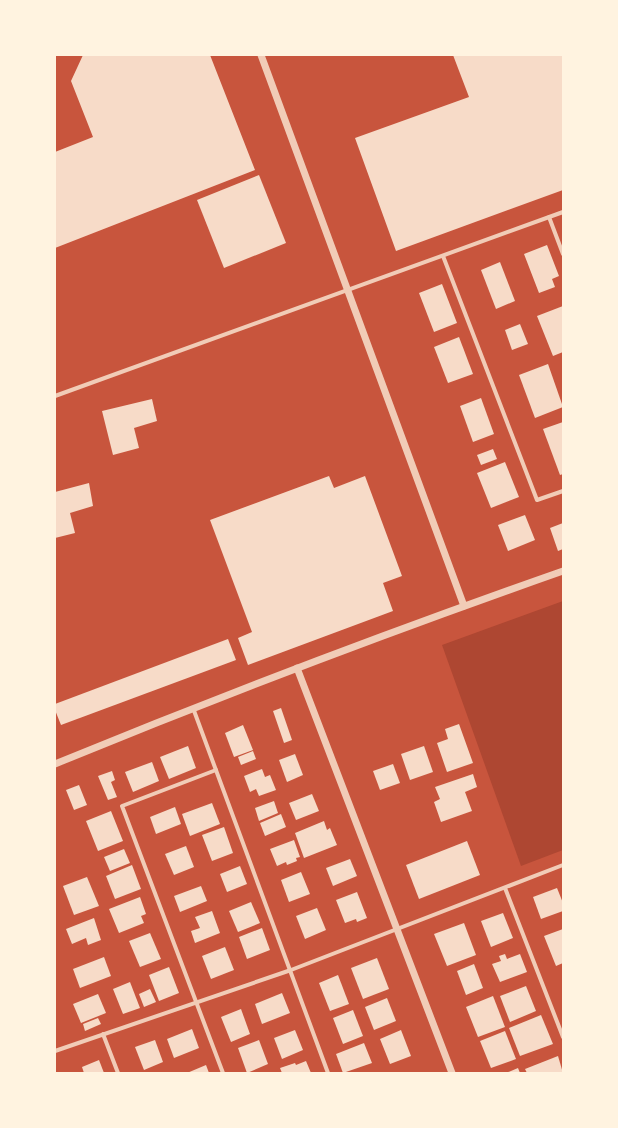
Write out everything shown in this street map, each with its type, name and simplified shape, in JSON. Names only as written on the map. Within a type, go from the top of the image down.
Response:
[{"type":"street","points":[[261,55],[349,290],[464,606]]},
{"type":"street","points":[[55,396],[563,212]]},
{"type":"street","points":[[549,217],[563,254]]},
{"type":"street","points":[[443,256],[536,500],[563,491]]},
{"type":"street","points":[[55,764],[193,707],[464,606],[563,571]]},
{"type":"street","points":[[297,668],[452,1073]]},
{"type":"street","points":[[193,707],[328,1073]]},
{"type":"street","points":[[216,770],[122,806],[223,1073]]},
{"type":"street","points":[[55,1050],[291,970],[563,865]]},
{"type":"street","points":[[505,888],[563,1038]]},
{"type":"street","points":[[103,1034],[118,1073]]},
{"type":"shaded area","points":[[563,601],[563,850],[521,866],[442,645]]},
{"type":"building","points":[[83,55],[210,55],[255,170],[55,248],[55,152],[93,137],[71,81]]},
{"type":"building","points":[[453,55],[563,55],[563,190],[396,251],[355,138],[469,97]]},
{"type":"building","points":[[259,175],[286,243],[224,268],[197,200]]},
{"type":"building","points":[[547,245],[559,276],[552,279],[555,287],[539,293],[524,254]]},
{"type":"building","points":[[500,262],[515,301],[496,309],[481,270]]},
{"type":"building","points":[[442,284],[457,323],[434,332],[419,293]]},
{"type":"building","points":[[563,306],[563,352],[553,356],[537,316]]},
{"type":"building","points":[[520,324],[528,344],[512,350],[505,330]]},
{"type":"building","points":[[459,337],[473,374],[448,383],[434,347]]},
{"type":"building","points":[[548,364],[563,407],[535,418],[519,375]]},
{"type":"building","points":[[481,398],[494,434],[473,442],[460,406]]},
{"type":"building","points":[[152,399],[157,421],[134,428],[139,448],[113,455],[102,411]]},
{"type":"building","points":[[563,422],[563,474],[560,475],[543,429]]},
{"type":"building","points":[[493,449],[497,459],[481,465],[477,455]]},
{"type":"building","points":[[505,462],[519,497],[491,508],[477,473]]},
{"type":"building","points":[[329,476],[334,488],[365,476],[402,576],[383,583],[393,611],[248,665],[238,638],[252,632],[210,520]]},
{"type":"building","points":[[89,483],[93,506],[70,513],[75,533],[55,538],[55,492]]},
{"type":"building","points":[[525,515],[535,540],[508,551],[498,525]]},
{"type":"building","points":[[563,523],[563,549],[558,551],[550,528]]},
{"type":"building","points":[[228,639],[236,660],[61,725],[55,710],[55,704]]},
{"type":"building","points":[[281,708],[292,740],[284,743],[273,711]]},
{"type":"building","points":[[459,724],[473,763],[447,772],[437,743],[448,739],[445,729]]},
{"type":"building","points":[[243,725],[253,750],[234,757],[225,733]]},
{"type":"building","points":[[188,746],[196,768],[169,779],[160,757]]},
{"type":"building","points":[[424,746],[433,772],[410,780],[401,754]]},
{"type":"building","points":[[253,751],[256,759],[241,765],[238,757]]},
{"type":"building","points":[[295,754],[303,775],[287,782],[279,760]]},
{"type":"building","points":[[152,762],[159,781],[133,792],[125,772]]},
{"type":"building","points":[[393,764],[400,783],[380,790],[373,771]]},
{"type":"building","points":[[262,769],[265,777],[270,775],[276,790],[259,796],[256,789],[250,792],[244,776]]},
{"type":"building","points":[[112,771],[115,780],[111,782],[117,797],[108,800],[98,776]]},
{"type":"building","points":[[473,774],[477,787],[465,792],[472,811],[441,822],[434,802],[440,799],[435,787]]},
{"type":"building","points":[[79,785],[87,805],[74,810],[66,790]]},
{"type":"building","points":[[312,794],[319,811],[296,820],[289,803]]},
{"type":"building","points":[[274,801],[278,813],[259,821],[255,808]]},
{"type":"building","points":[[212,803],[220,824],[190,836],[182,814]]},
{"type":"building","points":[[175,807],[181,824],[156,834],[150,817]]},
{"type":"building","points":[[111,811],[123,841],[98,851],[86,821]]},
{"type":"building","points":[[281,814],[286,827],[265,836],[260,823]]},
{"type":"building","points":[[324,821],[327,830],[330,828],[337,845],[304,858],[295,833]]},
{"type":"building","points":[[224,827],[233,853],[212,861],[202,835]]},
{"type":"building","points":[[294,840],[300,857],[296,858],[297,861],[287,865],[286,862],[277,866],[270,849]]},
{"type":"building","points":[[467,841],[480,875],[419,899],[406,865]]},
{"type":"building","points":[[186,846],[194,867],[174,875],[165,854]]},
{"type":"building","points":[[124,849],[130,863],[110,871],[104,857]]},
{"type":"building","points":[[350,859],[357,876],[333,886],[326,868]]},
{"type":"building","points":[[132,865],[141,889],[115,899],[106,876]]},
{"type":"building","points":[[240,866],[247,884],[227,892],[220,874]]},
{"type":"building","points":[[301,872],[310,894],[289,902],[281,880]]},
{"type":"building","points":[[87,877],[99,906],[74,915],[63,886]]},
{"type":"building","points":[[201,886],[207,901],[180,912],[174,896]]},
{"type":"building","points":[[557,888],[563,903],[563,911],[541,919],[533,897]]},
{"type":"building","points":[[357,892],[367,918],[357,922],[356,919],[345,923],[336,900]]},
{"type":"building","points":[[140,897],[146,914],[141,916],[144,923],[119,933],[109,909]]},
{"type":"building","points":[[251,902],[260,923],[238,932],[229,911]]},
{"type":"building","points":[[317,908],[326,930],[305,939],[296,916]]},
{"type":"building","points":[[212,911],[220,933],[195,943],[191,931],[200,928],[195,917]]},
{"type":"building","points":[[503,913],[513,938],[491,947],[481,921]]},
{"type":"building","points":[[94,918],[101,940],[88,945],[86,938],[72,944],[66,929]]},
{"type":"building","points":[[464,923],[476,955],[447,966],[434,934]]},
{"type":"building","points":[[262,928],[270,950],[247,959],[239,937]]},
{"type":"building","points":[[563,929],[563,963],[556,966],[544,936]]},
{"type":"building","points":[[150,933],[161,959],[140,967],[129,941]]},
{"type":"building","points":[[225,947],[234,970],[211,979],[202,956]]},
{"type":"building","points":[[505,954],[507,959],[520,954],[527,972],[500,982],[492,964],[501,961],[499,956]]},
{"type":"building","points":[[104,957],[111,976],[80,988],[73,969]]},
{"type":"building","points":[[377,958],[389,989],[363,999],[351,968]]},
{"type":"building","points":[[474,964],[483,988],[466,995],[457,971]]},
{"type":"building","points":[[169,967],[179,993],[159,1001],[149,975]]},
{"type":"building","points":[[338,975],[349,1004],[330,1011],[319,983]]},
{"type":"building","points":[[130,982],[140,1008],[123,1014],[113,989]]},
{"type":"building","points":[[526,986],[536,1011],[510,1022],[500,996]]},
{"type":"building","points":[[150,989],[156,1002],[144,1007],[139,994]]},
{"type":"building","points":[[282,993],[290,1013],[262,1024],[255,1004]]},
{"type":"building","points":[[98,994],[106,1013],[81,1023],[73,1004]]},
{"type":"building","points":[[493,996],[505,1027],[478,1037],[466,1007]]},
{"type":"building","points":[[387,998],[396,1021],[374,1030],[365,1007]]},
{"type":"building","points":[[241,1009],[250,1034],[231,1042],[221,1017]]},
{"type":"building","points":[[353,1010],[363,1036],[343,1044],[333,1018]]},
{"type":"building","points":[[541,1015],[553,1044],[520,1056],[509,1028]]},
{"type":"building","points":[[98,1018],[101,1024],[85,1031],[83,1024]]},
{"type":"building","points":[[192,1029],[199,1048],[174,1058],[167,1039]]},
{"type":"building","points":[[295,1030],[303,1050],[282,1059],[274,1038]]},
{"type":"building","points":[[401,1030],[411,1056],[390,1064],[380,1039]]},
{"type":"building","points":[[505,1031],[516,1059],[491,1068],[480,1041]]},
{"type":"building","points":[[155,1040],[163,1062],[144,1070],[135,1047]]},
{"type":"building","points":[[259,1040],[268,1064],[247,1073],[238,1048]]},
{"type":"building","points":[[364,1043],[372,1063],[343,1073],[336,1054]]},
{"type":"building","points":[[558,1056],[563,1073],[527,1073],[525,1069]]},
{"type":"building","points":[[99,1060],[104,1073],[84,1073],[82,1067]]},
{"type":"building","points":[[306,1061],[311,1073],[282,1073],[280,1068],[295,1063],[296,1065]]},
{"type":"building","points":[[206,1065],[209,1073],[187,1073]]},
{"type":"building","points":[[518,1068],[520,1073],[506,1073]]}]
